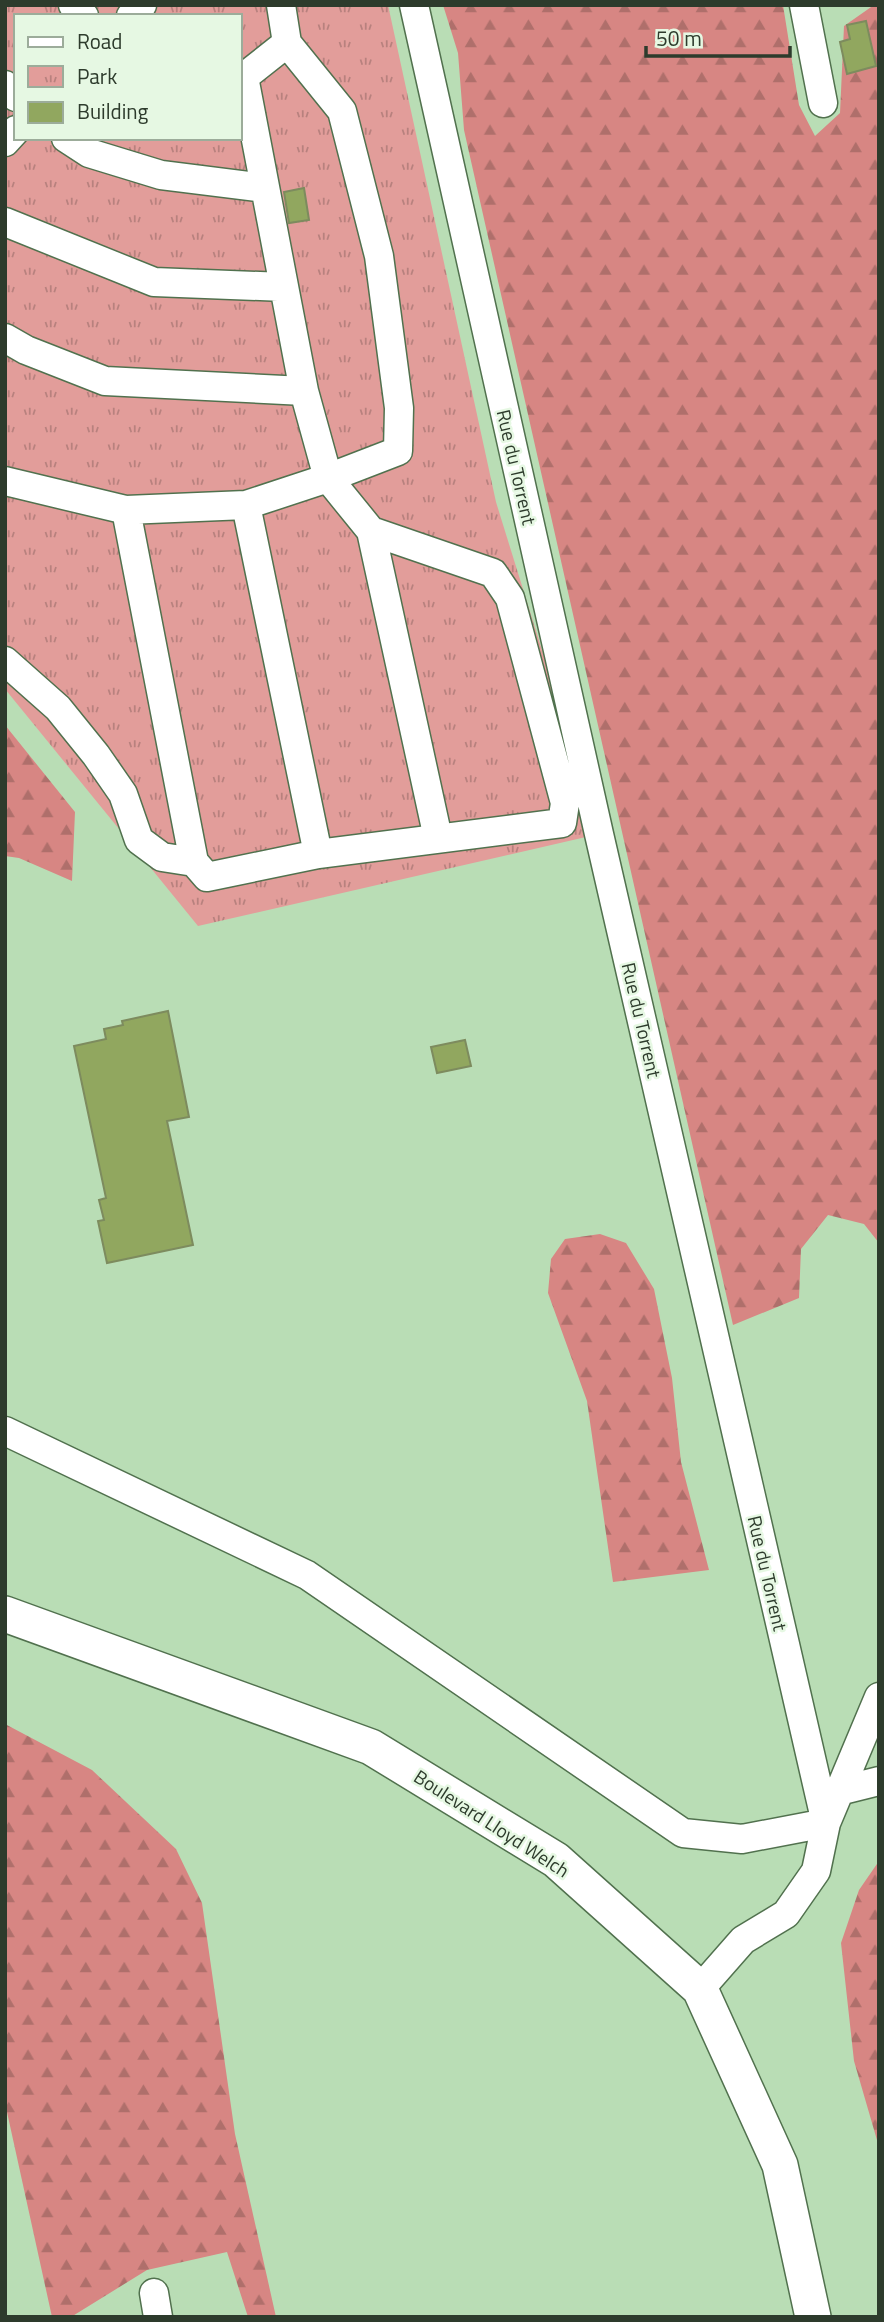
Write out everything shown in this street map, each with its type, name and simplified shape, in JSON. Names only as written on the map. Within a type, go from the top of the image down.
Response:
[{"type":"main road","name":"Boulevard Lloyd Welch","points":[[5,1614],[371,1747],[556,1860],[700,1989],[780,2165],[813,2317]]},
{"type":"street","points":[[5,481],[126,510],[246,505],[398,451],[399,408],[379,256],[342,111],[287,43],[281,5]]},
{"type":"street","name":"Rue du Torrent","points":[[414,5],[602,846],[826,1824],[816,1871],[786,1914],[743,1940],[700,1989]]},
{"type":"street","points":[[804,5],[823,103]]},
{"type":"street","points":[[287,43],[242,76],[304,391],[328,478],[371,531],[438,838]]},
{"type":"street","points":[[69,140],[89,153],[160,175],[265,188]]},
{"type":"street","points":[[5,222],[155,282],[284,288]]},
{"type":"street","points":[[5,338],[26,350],[105,381],[304,391]]},
{"type":"street","points":[[246,505],[318,854]]},
{"type":"street","points":[[126,510],[194,862],[206,877],[318,854],[562,823],[565,803],[510,598],[493,573],[371,531]]},
{"type":"street","points":[[5,661],[58,708],[96,755],[123,794],[139,840],[162,857],[194,862]]},
{"type":"street","points":[[5,1431],[307,1575],[683,1833],[742,1839],[826,1824],[879,1697]]},
{"type":"street","points":[[839,1791],[879,1781]]},
{"type":"green space","points":[[5,5],[388,5],[496,502],[599,834],[198,926],[5,689]]},
{"type":"green space","points":[[443,5],[783,5],[799,105],[815,136],[840,113],[844,26],[874,5],[879,5],[879,1243],[864,1224],[828,1215],[801,1249],[799,1298],[733,1325],[464,130],[458,53]]},
{"type":"green space","points":[[5,725],[75,812],[72,881],[19,858],[5,856]]},
{"type":"green space","points":[[600,1234],[626,1243],[654,1289],[672,1378],[681,1462],[709,1570],[613,1582],[587,1401],[548,1293],[551,1259],[565,1239]]},
{"type":"green space","points":[[5,1724],[92,1770],[176,1849],[202,1903],[235,2134],[276,2317],[248,2317],[227,2252],[147,2270],[71,2317],[52,2317],[5,2103]]},
{"type":"green space","points":[[879,1861],[879,2147],[854,2061],[841,1943],[859,1890]]},
{"type":"building","points":[[866,21],[876,66],[847,74],[840,42],[850,39],[847,25]]},
{"type":"building","points":[[304,188],[309,220],[289,223],[284,192]]},
{"type":"building","points":[[168,1011],[189,1117],[167,1121],[193,1245],[107,1263],[98,1221],[104,1220],[99,1200],[106,1198],[74,1046],[106,1039],[104,1029],[123,1025],[122,1021]]},
{"type":"building","points":[[465,1040],[471,1066],[437,1073],[431,1047]]}]
